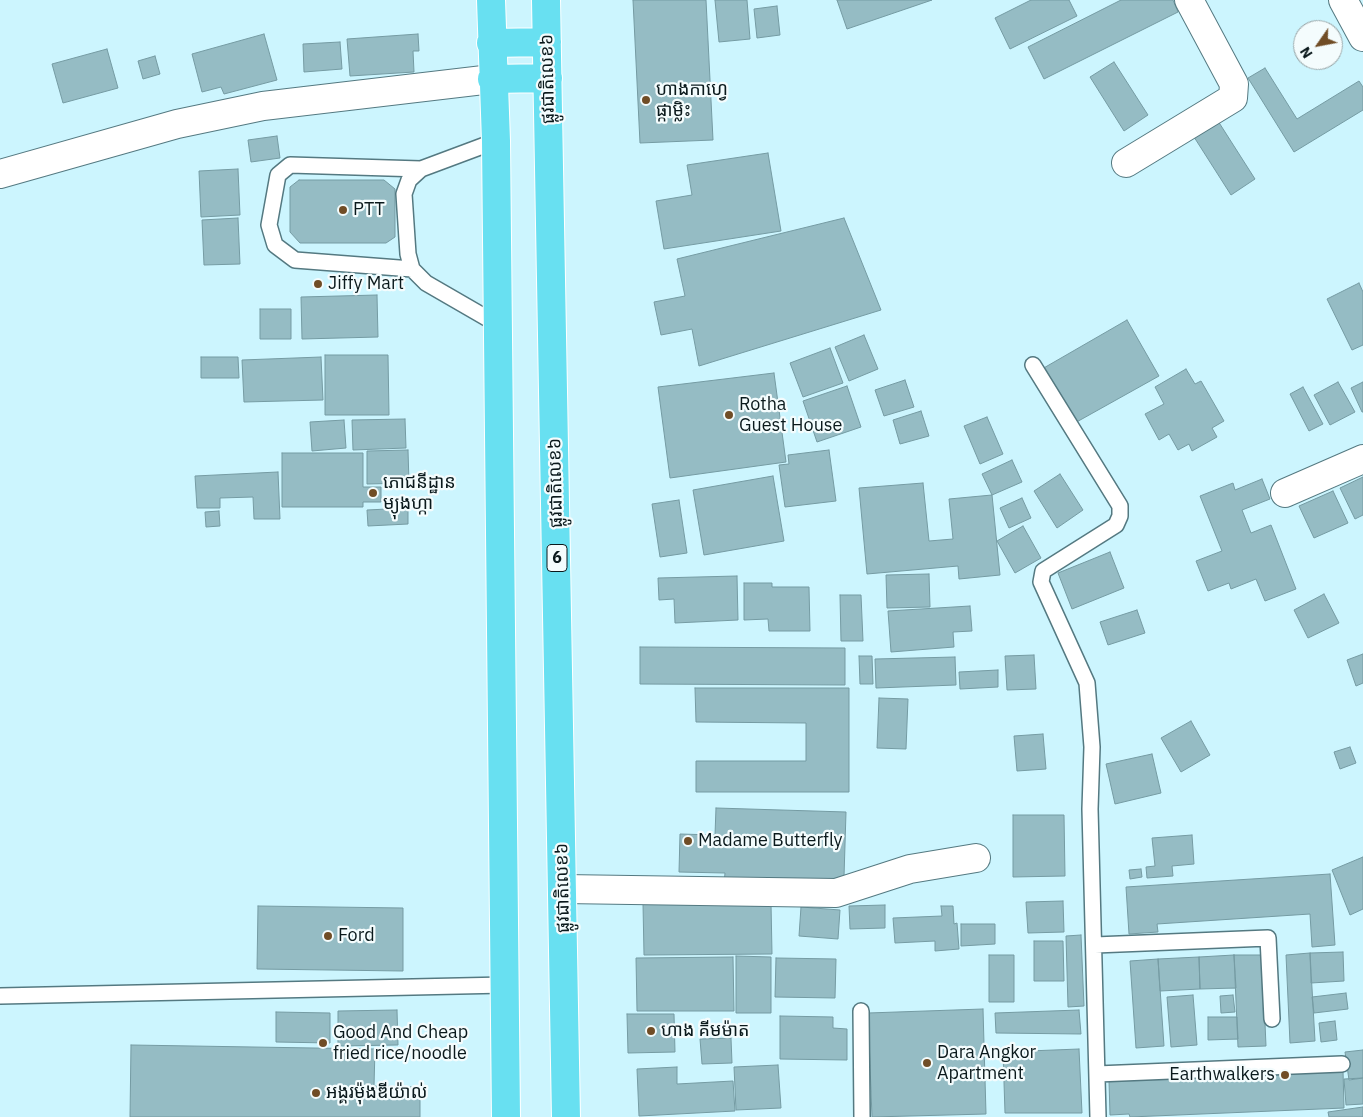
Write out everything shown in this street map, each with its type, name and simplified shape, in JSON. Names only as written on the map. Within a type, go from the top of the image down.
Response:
[{"type":"main road","points":[[491,0],[492,79],[496,141],[506,1117]]},
{"type":"main road","name":"ផ្លូវជាតិលេខ៦","points":[[546,0],[566,1117]]},
{"type":"main road","points":[[491,43],[547,42]]},
{"type":"main road","points":[[492,79],[548,78]]},
{"type":"street","points":[[1126,164],[1233,98],[1234,84],[1189,0]]},
{"type":"street","points":[[1343,0],[1363,37]]},
{"type":"street","points":[[0,174],[177,124],[263,106],[492,79]]},
{"type":"street","points":[[1285,493],[1363,459]]},
{"type":"street","points":[[563,889],[836,893],[910,869],[976,858]]},
{"type":"lane","points":[[412,269],[295,260],[274,245],[269,225],[278,175],[290,165],[420,169],[496,141]]},
{"type":"lane","points":[[420,169],[409,180],[404,194],[408,254],[412,269],[426,283],[497,324]]},
{"type":"lane","points":[[1033,365],[1120,506],[1120,516],[1116,525],[1043,571],[1041,582],[1087,683],[1092,747],[1090,809],[1096,945],[1098,1117]]},
{"type":"lane","points":[[1096,945],[1268,938],[1272,1019]]},
{"type":"lane","points":[[0,996],[505,985]]},
{"type":"lane","points":[[861,1011],[862,1117]]},
{"type":"lane","points":[[1097,1074],[1342,1064]]},
{"type":"building","points":[[633,0],[706,0],[713,140],[640,143]]},
{"type":"building","points":[[715,0],[747,0],[750,39],[719,42]]},
{"type":"building","points":[[837,0],[932,0],[847,29]]},
{"type":"building","points":[[1031,0],[1069,0],[1077,16],[1010,49],[995,18]]},
{"type":"building","points":[[1121,0],[1173,0],[1178,12],[1044,79],[1028,47]]},
{"type":"building","points":[[777,6],[780,35],[757,38],[754,9]]},
{"type":"building","points":[[264,34],[277,80],[224,94],[221,87],[202,92],[192,54]]},
{"type":"building","points":[[418,34],[419,51],[413,51],[414,72],[350,76],[347,39]]},
{"type":"building","points":[[340,42],[342,69],[304,72],[303,44]]},
{"type":"building","points":[[107,49],[118,88],[63,103],[52,64]]},
{"type":"building","points":[[155,56],[160,74],[143,79],[138,61]]},
{"type":"building","points":[[1114,62],[1148,115],[1124,131],[1090,77]]},
{"type":"building","points":[[1265,68],[1297,119],[1359,81],[1363,87],[1363,110],[1294,152],[1248,78]]},
{"type":"building","points":[[1218,121],[1255,179],[1231,195],[1194,137]]},
{"type":"building","points":[[277,136],[280,158],[251,162],[248,140]]},
{"type":"building","points":[[768,153],[781,231],[664,249],[656,201],[692,195],[687,165]]},
{"type":"building","points":[[238,169],[240,215],[201,217],[199,171]]},
{"type":"building","name":"PTT","points":[[299,180],[384,180],[395,189],[395,237],[386,243],[300,243],[290,232],[290,187]]},
{"type":"building","points":[[238,218],[240,264],[204,265],[202,220]]},
{"type":"building","points":[[844,218],[881,310],[699,366],[692,329],[661,335],[654,302],[685,296],[677,259]]},
{"type":"building","points":[[1359,283],[1363,292],[1363,345],[1352,350],[1327,299]]},
{"type":"building","points":[[377,295],[378,337],[302,339],[301,297]]},
{"type":"building","points":[[260,309],[291,309],[291,339],[260,339]]},
{"type":"building","points":[[1127,320],[1159,376],[1073,424],[1042,369]]},
{"type":"building","points":[[864,335],[878,369],[849,381],[835,347]]},
{"type":"building","points":[[830,348],[843,383],[803,397],[790,363]]},
{"type":"building","points":[[325,355],[388,355],[389,415],[325,415]]},
{"type":"building","points":[[201,357],[238,357],[239,378],[201,378]]},
{"type":"building","points":[[321,357],[323,400],[244,402],[242,360]]},
{"type":"building","points":[[1186,369],[1195,384],[1201,381],[1224,421],[1212,428],[1217,437],[1192,451],[1189,444],[1178,450],[1169,434],[1159,440],[1145,414],[1164,404],[1155,387]]},
{"type":"building","points":[[774,373],[786,462],[670,478],[658,387]]},
{"type":"building","points":[[905,380],[914,407],[884,416],[875,390]]},
{"type":"building","points":[[1338,382],[1355,412],[1330,425],[1314,395]]},
{"type":"building","points":[[1363,382],[1363,412],[1362,412],[1351,388]]},
{"type":"building","points":[[847,386],[861,427],[817,442],[803,401]]},
{"type":"building","points":[[1303,387],[1323,424],[1309,431],[1290,394]]},
{"type":"building","points":[[921,411],[929,436],[900,444],[893,420]]},
{"type":"building","points":[[987,417],[1003,454],[980,464],[964,426]]},
{"type":"building","points":[[405,419],[406,448],[353,450],[352,420]]},
{"type":"building","points":[[344,420],[346,448],[312,451],[310,422]]},
{"type":"building","points":[[408,450],[409,483],[367,484],[367,451]]},
{"type":"building","points":[[829,450],[836,501],[785,507],[779,465],[789,464],[788,455]]},
{"type":"building","points":[[282,453],[363,453],[363,487],[381,487],[381,502],[363,502],[363,507],[282,507]]},
{"type":"building","points":[[1012,460],[1022,482],[992,495],[982,474]]},
{"type":"building","points":[[278,472],[280,519],[254,519],[253,497],[220,498],[220,508],[197,508],[195,476]]},
{"type":"building","points":[[1060,474],[1083,510],[1057,528],[1034,491]]},
{"type":"building","points":[[773,476],[784,541],[704,555],[693,490]]},
{"type":"building","points":[[1363,477],[1363,515],[1355,519],[1340,488]]},
{"type":"building","points":[[1262,479],[1270,499],[1242,510],[1251,533],[1271,525],[1296,589],[1265,601],[1256,579],[1231,589],[1229,583],[1208,591],[1196,561],[1222,551],[1200,496],[1233,483],[1235,490]]},
{"type":"building","points":[[923,483],[929,541],[953,539],[949,499],[992,495],[1000,575],[959,579],[958,566],[867,574],[859,488]]},
{"type":"building","points":[[1333,491],[1348,523],[1314,538],[1299,506]]},
{"type":"building","points":[[1022,498],[1031,518],[1009,528],[1000,508]]},
{"type":"building","points":[[679,500],[687,553],[660,557],[652,504]]},
{"type":"building","points":[[408,508],[408,524],[368,526],[367,510]]},
{"type":"building","points":[[219,511],[220,526],[206,527],[205,512]]},
{"type":"building","points":[[1023,526],[1041,558],[1015,573],[997,541]]},
{"type":"building","points":[[1110,552],[1124,588],[1072,609],[1058,573]]},
{"type":"building","points":[[929,574],[930,607],[887,608],[886,575]]},
{"type":"building","points":[[737,576],[738,620],[675,623],[674,599],[659,600],[658,578]]},
{"type":"building","points":[[744,583],[772,583],[772,587],[809,587],[810,631],[769,631],[768,619],[744,620]]},
{"type":"building","points":[[1324,594],[1339,623],[1308,638],[1294,610]]},
{"type":"building","points":[[840,595],[861,595],[863,641],[841,641]]},
{"type":"building","points":[[970,606],[972,631],[953,632],[954,647],[891,652],[888,611]]},
{"type":"building","points":[[1137,610],[1145,633],[1108,645],[1100,622]]},
{"type":"building","points":[[640,647],[845,648],[845,685],[640,684]]},
{"type":"building","points":[[1363,654],[1363,683],[1356,686],[1347,660]]},
{"type":"building","points":[[1034,655],[1036,689],[1007,690],[1005,656]]},
{"type":"building","points":[[859,656],[872,656],[873,684],[860,684]]},
{"type":"building","points":[[955,657],[956,685],[876,688],[875,659]]},
{"type":"building","points":[[998,670],[998,687],[960,689],[959,672]]},
{"type":"building","points":[[695,688],[849,688],[849,792],[696,792],[696,761],[806,761],[806,723],[696,722]]},
{"type":"building","points":[[879,698],[908,699],[906,749],[877,748]]},
{"type":"building","points":[[1191,721],[1210,755],[1181,772],[1161,738]]},
{"type":"building","points":[[1043,734],[1046,769],[1017,771],[1014,736]]},
{"type":"building","points":[[1350,747],[1356,763],[1340,769],[1334,752]]},
{"type":"building","points":[[1152,754],[1161,793],[1115,804],[1106,764]]},
{"type":"building","points":[[716,808],[846,812],[844,877],[840,888],[724,884],[725,873],[679,872],[680,834],[715,835]]},
{"type":"building","points":[[1013,815],[1064,815],[1065,876],[1013,877]]},
{"type":"building","points":[[1192,835],[1194,864],[1172,866],[1173,876],[1147,878],[1146,867],[1155,866],[1152,838]]},
{"type":"building","points":[[1363,857],[1363,909],[1350,915],[1332,870]]},
{"type":"building","points":[[1141,869],[1142,877],[1130,879],[1129,870]]},
{"type":"building","points":[[1330,874],[1335,945],[1312,947],[1310,914],[1157,924],[1158,932],[1129,934],[1126,887]]},
{"type":"building","points":[[1063,901],[1064,932],[1028,933],[1026,902]]},
{"type":"building","points":[[771,903],[772,954],[644,955],[643,904]]},
{"type":"building","points":[[885,905],[885,928],[850,929],[849,906]]},
{"type":"building","points":[[258,906],[403,908],[403,971],[257,969]]},
{"type":"building","points":[[941,906],[953,906],[954,924],[957,923],[959,949],[935,951],[935,941],[895,943],[893,918],[942,916]]},
{"type":"building","points":[[801,907],[840,910],[838,939],[799,936]]},
{"type":"building","points":[[961,924],[995,924],[995,944],[961,946]]},
{"type":"building","points":[[1081,935],[1084,1006],[1068,1007],[1066,936]]},
{"type":"building","points":[[1034,941],[1063,941],[1064,981],[1034,981]]},
{"type":"building","points":[[1343,952],[1344,981],[1311,983],[1310,953]]},
{"type":"building","points":[[1310,953],[1315,1041],[1290,1043],[1286,955]]},
{"type":"building","points":[[989,955],[1014,955],[1014,1002],[989,1002]]},
{"type":"building","points":[[1234,955],[1236,988],[1200,989],[1199,957]]},
{"type":"building","points":[[1234,955],[1262,955],[1266,1046],[1238,1047]]},
{"type":"building","points":[[736,956],[771,957],[771,1013],[736,1013]]},
{"type":"building","points":[[733,957],[734,1011],[637,1011],[636,958]]},
{"type":"building","points":[[1199,957],[1200,989],[1160,991],[1158,959]]},
{"type":"building","points":[[776,958],[836,959],[835,998],[775,997]]},
{"type":"building","points":[[1158,959],[1164,1046],[1136,1048],[1130,961]]},
{"type":"building","points":[[1346,993],[1348,1009],[1314,1013],[1312,997]]},
{"type":"building","points":[[1193,995],[1197,1045],[1171,1047],[1167,997]]},
{"type":"building","points":[[1233,995],[1235,1012],[1221,1013],[1220,996]]},
{"type":"building","name":"Dara Angkor Apartment","points":[[983,1009],[986,1114],[872,1117],[868,1013]]},
{"type":"building","points":[[397,1010],[398,1045],[338,1046],[338,1011]]},
{"type":"building","points":[[1079,1010],[1081,1034],[996,1033],[995,1013]]},
{"type":"building","points":[[276,1012],[330,1013],[330,1043],[276,1042]]},
{"type":"building","points":[[627,1014],[674,1014],[675,1052],[628,1053]]},
{"type":"building","points":[[780,1016],[833,1017],[833,1028],[847,1029],[847,1060],[780,1059]]},
{"type":"building","points":[[1208,1017],[1237,1017],[1238,1039],[1208,1040]]},
{"type":"building","points":[[1335,1021],[1337,1040],[1321,1042],[1319,1023]]},
{"type":"building","points":[[731,1038],[732,1063],[702,1064],[700,1039]]},
{"type":"building","points":[[131,1045],[375,1049],[374,1086],[420,1087],[420,1117],[130,1117]]},
{"type":"building","points":[[1079,1049],[1082,1113],[1005,1113],[1003,1052]]},
{"type":"building","points":[[1363,1050],[1363,1078],[1349,1080],[1345,1052]]},
{"type":"building","points":[[778,1065],[781,1108],[736,1110],[734,1067]]},
{"type":"building","points":[[677,1067],[677,1084],[733,1081],[735,1111],[639,1116],[637,1069]]},
{"type":"building","points":[[1343,1070],[1344,1108],[1130,1117],[1129,1114],[1110,1115],[1109,1081]]},
{"type":"building","points":[[1363,1078],[1363,1104],[1346,1105],[1344,1079]]},
{"type":"building","points":[[1363,1107],[1363,1117],[1329,1117],[1328,1112]]},
{"type":"place","name":"ហាងកាហ្វេ ផ្កាម្លិះ","points":[[646,100]]},
{"type":"place","name":"PTT","points":[[343,210]]},
{"type":"place","name":"Jiffy Mart","points":[[318,284]]},
{"type":"place","name":"Rotha Guest House","points":[[729,415]]},
{"type":"place","name":"ភោជនីដ្ឋាន ម្យុងហ្កា","points":[[373,493]]},
{"type":"place","name":"Madame Butterfly","points":[[688,841]]},
{"type":"place","name":"Ford","points":[[328,936]]},
{"type":"place","name":"ហាង គីមម៉ាត","points":[[651,1031]]},
{"type":"place","name":"Good And Cheap fried rice/noodle","points":[[323,1043]]},
{"type":"place","name":"Dara Angkor Apartment","points":[[927,1063]]},
{"type":"place","name":"Earthwalkers","points":[[1285,1075]]},
{"type":"place","name":"អង្គរម៉ុងឌីយ៉ាល់","points":[[316,1093]]}]
